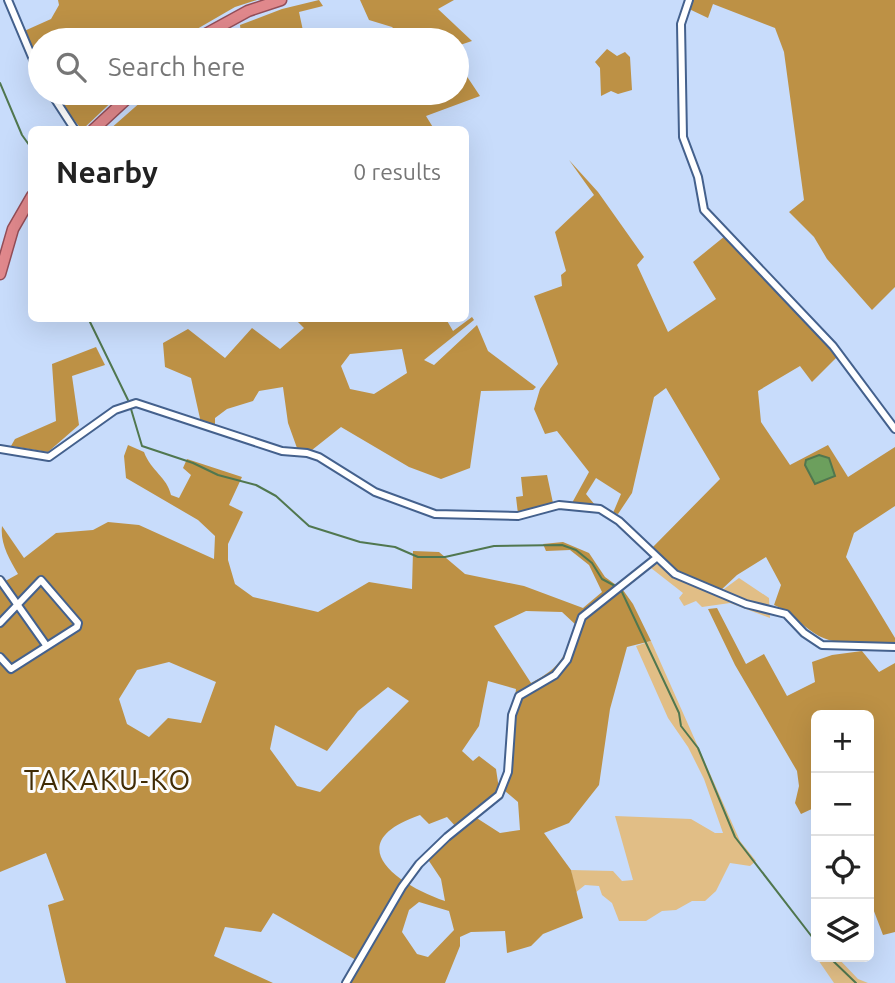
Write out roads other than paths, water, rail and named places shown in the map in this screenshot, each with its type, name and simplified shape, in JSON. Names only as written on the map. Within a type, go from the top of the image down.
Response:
[{"type":"highway","points":[[217,28],[248,11],[281,0]]},
{"type":"highway","points":[[97,126],[120,105]]},
{"type":"highway","points":[[0,274],[13,229],[28,203]]},
{"type":"street","points":[[8,0],[28,48]]},
{"type":"street","points":[[689,0],[681,24],[683,137],[698,177],[704,210],[833,346],[895,429]]},
{"type":"street","points":[[59,105],[72,126]]},
{"type":"street","points":[[0,449],[49,457],[115,410],[136,404],[282,451],[307,453],[375,492],[435,514],[518,516],[559,505],[600,509],[619,521],[655,559],[675,574],[746,604],[786,614],[804,634],[822,645],[895,647]]},
{"type":"street","points":[[346,983],[402,887],[419,864],[447,837],[499,795],[508,772],[512,715],[519,696],[555,675],[566,660],[582,617],[655,559]]},
{"type":"street","points":[[0,657],[11,668],[77,627],[78,623],[36,573]]},
{"type":"street","points":[[0,580],[46,645]]},
{"type":"street","points":[[0,623],[41,580]]},
{"type":"waterway","points":[[0,83],[28,143]]},
{"type":"waterway","points":[[90,322],[128,400]]},
{"type":"waterway","points":[[131,409],[142,446],[193,463],[218,475],[256,485],[276,496],[309,526],[360,542],[395,547],[418,557],[445,557],[494,546],[562,545],[576,550],[592,563],[602,579],[617,587]]},
{"type":"waterway","points":[[621,590],[679,713],[681,726],[698,748],[735,837],[811,936]]},
{"type":"waterway","points":[[834,962],[856,983]]},
{"type":"district","name":"TAKAKU-KO","points":[[108,780]]}]
